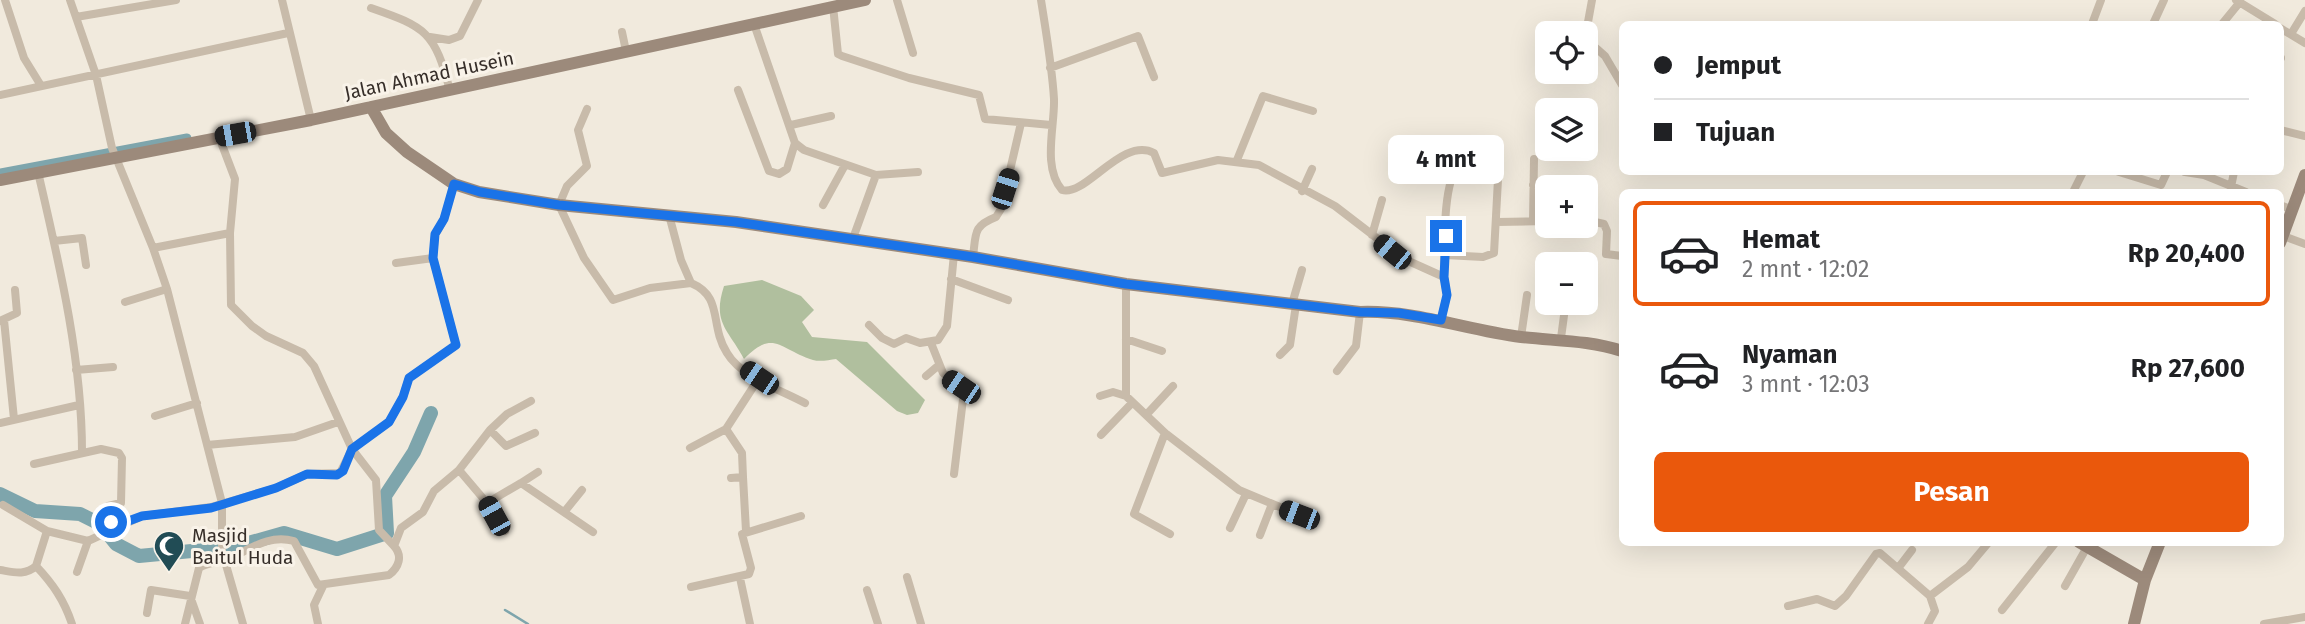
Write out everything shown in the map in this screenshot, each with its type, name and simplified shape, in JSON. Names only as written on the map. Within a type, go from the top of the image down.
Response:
[{"type":"street","points":[[5,0],[24,58],[40,85]]},
{"type":"street","points":[[71,0],[96,75],[115,153],[167,289],[222,503],[223,551],[243,624]]},
{"type":"street","points":[[76,17],[176,0]]},
{"type":"street","points":[[282,0],[311,120]]},
{"type":"street","points":[[430,37],[449,40],[460,36],[478,0]]},
{"type":"street","name":"Jalan Ahmad Husein","points":[[0,180],[115,153],[311,120],[450,91],[861,0]]},
{"type":"street","points":[[897,0],[913,53]]},
{"type":"street","points":[[1041,0],[1054,96],[1051,125],[1054,174],[1059,187],[1065,192],[1110,163],[1142,151],[1153,151],[1160,171],[1164,173],[1211,160],[1237,160],[1259,165],[1302,191],[1335,206],[1404,259],[1444,277]]},
{"type":"street","points":[[1592,0],[1586,33],[1588,41],[1605,56],[1619,80]]},
{"type":"street","points":[[2093,21],[2101,0]]},
{"type":"street","points":[[2154,21],[2164,0]]},
{"type":"street","points":[[2224,21],[2238,1],[2270,21]]},
{"type":"street","points":[[833,6],[837,48],[842,57],[909,78],[975,93],[981,98],[985,119],[1051,125]]},
{"type":"street","points":[[371,8],[415,24],[430,37],[450,91]]},
{"type":"street","points":[[2291,34],[2305,11]]},
{"type":"street","points":[[738,90],[769,171],[779,174],[787,169],[795,144],[791,125],[754,24]]},
{"type":"street","points":[[2284,30],[2305,43]]},
{"type":"street","points":[[622,32],[626,51]]},
{"type":"street","points":[[0,94],[288,33]]},
{"type":"street","points":[[1050,68],[1138,36],[1154,77]]},
{"type":"street","points":[[1237,160],[1263,96],[1313,111]]},
{"type":"street","points":[[371,107],[386,133],[407,152],[454,184],[480,192],[559,205],[669,215],[954,254],[1126,284],[1360,312],[1399,313],[1521,337],[1561,338],[1619,350]]},
{"type":"street","points":[[587,109],[578,130],[587,166],[567,186],[559,205],[580,251],[613,300],[650,288],[691,283],[709,293],[716,325],[727,354],[759,378],[805,403]]},
{"type":"street","points":[[791,125],[831,116]]},
{"type":"street","points":[[973,257],[977,228],[996,217],[1001,209],[1021,123]]},
{"type":"street","points":[[2284,132],[2305,136]]},
{"type":"street","points":[[185,624],[199,568],[223,551],[264,541],[294,541],[300,547],[314,582],[323,586],[389,575],[399,563],[399,555],[379,530],[375,503],[378,485],[352,449],[330,399],[306,356],[266,337],[234,311],[230,298],[230,233],[235,179],[219,137]]},
{"type":"street","points":[[795,144],[804,150],[876,176],[918,172]]},
{"type":"street","points":[[1497,222],[1533,221],[1534,159]]},
{"type":"street","points":[[1445,255],[1492,256],[1495,250],[1499,161]]},
{"type":"street","points":[[823,205],[845,165]]},
{"type":"street","points":[[1441,320],[1447,295],[1445,255],[1453,173],[1458,166]]},
{"type":"street","points":[[1302,191],[1312,169]]},
{"type":"street","points":[[38,172],[54,241],[76,370],[82,452]]},
{"type":"street","points":[[2126,175],[2160,189]]},
{"type":"street","points":[[2194,175],[2235,189]]},
{"type":"street","points":[[2286,207],[2305,175]]},
{"type":"street","points":[[852,241],[876,176]]},
{"type":"street","points":[[3,505],[47,531],[88,541],[142,516],[198,510],[276,488],[307,474],[337,475],[343,471],[352,449],[389,422],[403,397],[409,378],[456,345],[433,258],[435,234],[444,219],[454,184]]},
{"type":"street","points":[[1372,235],[1382,200]]},
{"type":"street","points":[[669,215],[681,260],[691,283]]},
{"type":"street","points":[[1598,223],[1604,224],[1607,231],[1606,254],[1619,256]]},
{"type":"street","points":[[153,248],[230,233]]},
{"type":"street","points":[[54,241],[82,238],[86,265]]},
{"type":"street","points":[[2284,240],[2305,244]]},
{"type":"street","points":[[869,325],[888,342],[898,343],[909,338],[931,343],[945,334],[954,254]]},
{"type":"street","points":[[396,263],[433,258]]},
{"type":"street","points":[[1280,355],[1290,345],[1294,304],[1302,270]]},
{"type":"street","points":[[951,279],[1008,300]]},
{"type":"street","points":[[1101,435],[1129,399],[1125,339],[1126,284]]},
{"type":"street","points":[[125,302],[167,289]]},
{"type":"street","points":[[14,419],[4,375],[2,320],[17,313],[15,290]]},
{"type":"street","points":[[1521,337],[1527,295]]},
{"type":"street","points":[[1338,372],[1356,346],[1360,312]]},
{"type":"street","points":[[1561,338],[1564,315]]},
{"type":"street","points":[[1125,339],[1163,351]]},
{"type":"street","points":[[931,343],[943,373],[964,391],[954,474]]},
{"type":"street","points":[[926,376],[939,365]]},
{"type":"street","points":[[76,370],[113,367]]},
{"type":"street","points":[[690,448],[726,429],[759,378]]},
{"type":"street","points":[[1147,414],[1173,386]]},
{"type":"street","points":[[1100,396],[1113,392],[1129,399],[1165,433],[1246,494],[1299,515]]},
{"type":"street","points":[[390,544],[401,528],[423,512],[434,491],[459,470],[490,430],[507,414],[531,401]]},
{"type":"street","points":[[155,416],[197,403]]},
{"type":"street","points":[[0,423],[79,405]]},
{"type":"street","points":[[207,444],[295,437],[338,422]]},
{"type":"street","points":[[691,587],[740,578],[751,572],[741,540],[746,531],[742,453],[726,429]]},
{"type":"street","points":[[490,430],[506,446],[535,433]]},
{"type":"street","points":[[1165,433],[1134,514],[1170,534]]},
{"type":"street","points":[[34,464],[82,452],[115,450],[122,457],[121,503],[108,506],[107,517],[114,527]]},
{"type":"street","points":[[459,470],[487,503],[505,531]]},
{"type":"street","points":[[487,503],[538,472]]},
{"type":"street","points":[[732,478],[743,478]]},
{"type":"street","points":[[521,483],[593,532]]},
{"type":"street","points":[[565,511],[582,489]]},
{"type":"street","points":[[1230,528],[1246,494]]},
{"type":"street","points":[[1260,536],[1272,504]]},
{"type":"street","points":[[746,531],[801,516]]},
{"type":"street","points":[[0,570],[27,572],[36,566],[47,531]]},
{"type":"street","points":[[77,572],[88,541]]},
{"type":"street","points":[[1930,596],[1968,567],[1986,546]]},
{"type":"street","points":[[2002,610],[2053,546]]},
{"type":"street","points":[[2065,586],[2083,546]]},
{"type":"street","points":[[2085,546],[2145,580]]},
{"type":"street","points":[[2134,624],[2145,580],[2158,546]]},
{"type":"street","points":[[1899,566],[1912,550]]},
{"type":"street","points":[[1788,606],[1818,599],[1835,606],[1878,554],[1899,566],[1930,596],[1935,611],[1928,624]]},
{"type":"street","points":[[36,566],[66,605],[72,624]]},
{"type":"street","points":[[740,578],[750,624]]},
{"type":"street","points":[[907,578],[921,624]]},
{"type":"street","points":[[147,613],[153,580]]},
{"type":"street","points":[[318,624],[314,605],[323,586]]},
{"type":"street","points":[[150,590],[190,596]]},
{"type":"street","points":[[867,590],[878,624]]},
{"type":"street","points":[[190,596],[200,624]]},
{"type":"street","points":[[2264,624],[2305,617]]},
{"type":"green space","points":[[762,280],[801,296],[814,310],[802,322],[812,337],[867,342],[925,400],[918,413],[907,415],[897,411],[836,359],[813,360],[770,343],[754,350],[744,359],[723,325],[721,299],[724,286]]},
{"type":"waterway","points":[[0,173],[187,138]]},
{"type":"waterway","points":[[0,494],[35,511],[80,514],[100,524],[116,544],[139,556],[234,547],[284,533],[337,549],[387,533],[385,496],[414,452],[431,413]]},
{"type":"waterway","points":[[505,610],[528,624]]},
{"type":"place","name":"Masjid Baitul Huda","points":[[169,573]]},
{"type":"route","points":[[111,522],[115,526],[142,516],[211,508],[276,488],[307,474],[323,472],[337,475],[343,471],[352,449],[389,422],[403,397],[409,378],[456,345],[433,258],[435,234],[444,219],[446,201],[454,184],[480,192],[559,205],[736,222],[973,257],[1126,284],[1254,301],[1360,312],[1382,311],[1441,320],[1447,298],[1444,277],[1446,236]]}]
